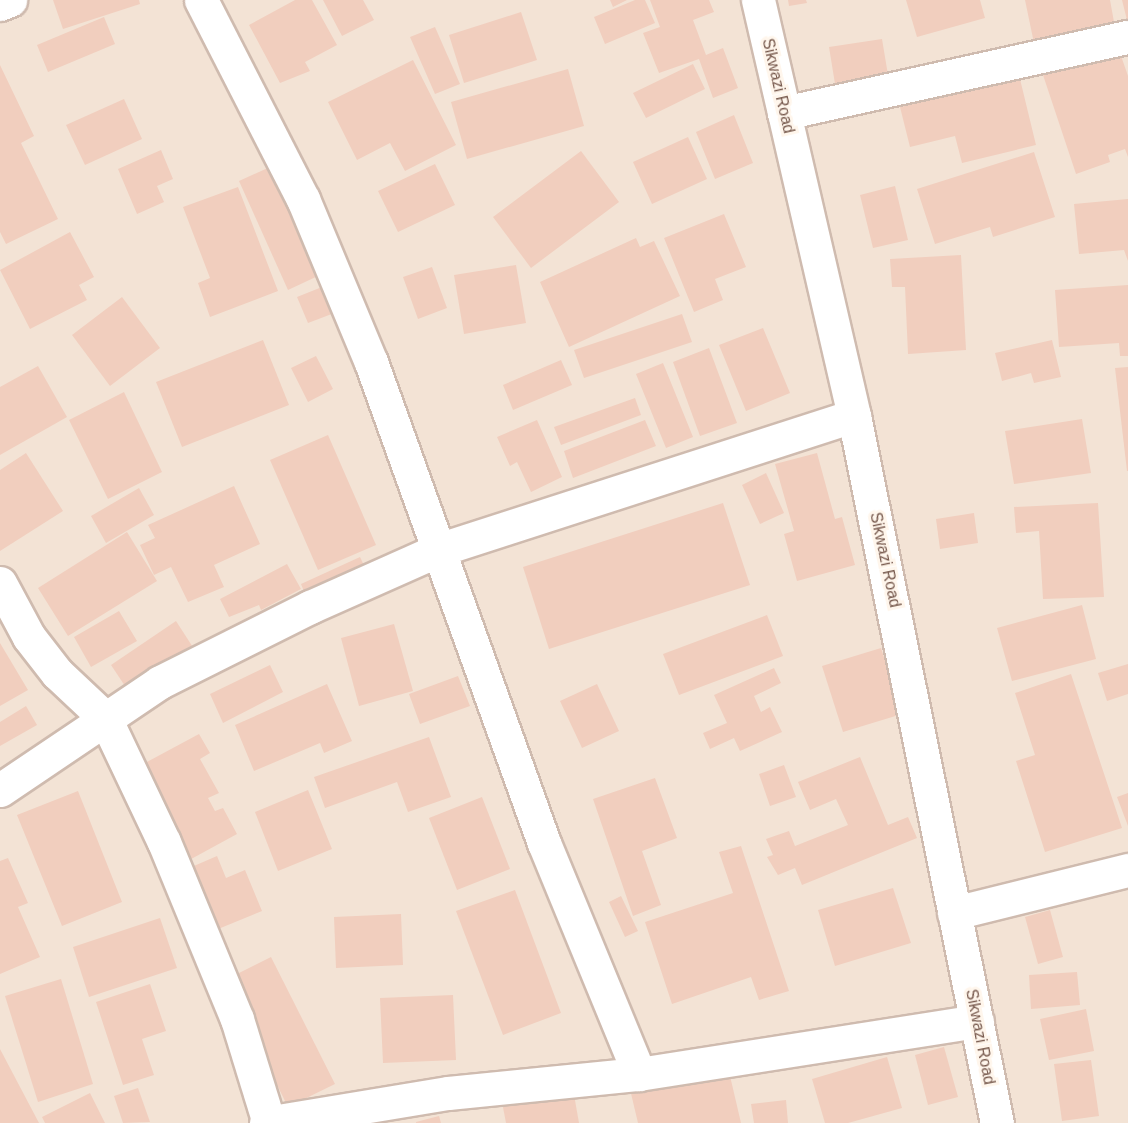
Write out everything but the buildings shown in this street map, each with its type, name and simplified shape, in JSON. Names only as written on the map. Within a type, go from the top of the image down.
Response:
[{"type":"street","points":[[0,4],[10,0]]},
{"type":"street","points":[[201,0],[303,199],[371,362],[544,843],[639,1074]]},
{"type":"street","name":"Sikwazi Road","points":[[758,0],[854,416],[917,712],[954,913],[997,1123]]},
{"type":"street","points":[[784,113],[1128,37]]},
{"type":"street","points":[[0,790],[105,718],[204,658],[438,550],[854,416]]},
{"type":"street","points":[[0,583],[29,637],[57,673],[105,718],[164,842],[237,1019],[267,1123],[448,1093],[639,1074],[977,1021]]},
{"type":"street","points":[[954,913],[1128,870]]},
{"type":"shaded area","points":[[0,0],[1128,0],[1128,1123],[0,1123]]}]
